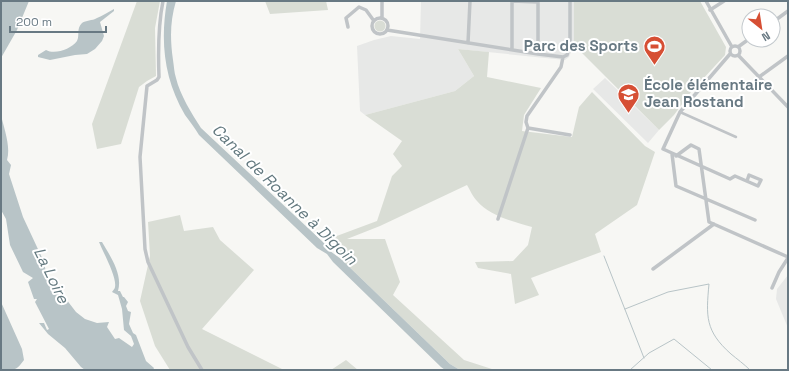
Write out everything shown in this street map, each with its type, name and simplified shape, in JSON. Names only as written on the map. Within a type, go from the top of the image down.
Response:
[{"type":"street","points":[[163,1],[158,42],[159,77],[157,80],[146,86],[140,157],[145,249],[148,262],[188,347],[202,370]]},
{"type":"street","points":[[382,1],[382,18]]},
{"type":"street","points":[[468,43],[470,1]]},
{"type":"street","points":[[512,49],[512,1],[538,2],[538,54]]},
{"type":"street","points":[[498,219],[528,128],[526,122],[527,116],[561,67],[563,57],[567,55],[570,45],[570,1]]},
{"type":"street","points":[[706,1],[732,47]]},
{"type":"street","points":[[710,10],[724,1]]},
{"type":"street","points":[[348,27],[346,18],[359,7],[366,10],[374,21],[373,26],[375,31],[380,33],[387,30],[563,57]]},
{"type":"street","points":[[374,21],[378,18],[386,20],[388,24],[387,30]]},
{"type":"street","points":[[732,47],[738,47],[741,45]]},
{"type":"street","points":[[732,47],[730,54],[680,112],[663,150],[730,179],[735,176],[747,181]]},
{"type":"street","points":[[738,47],[740,52],[738,55]]},
{"type":"street","points":[[730,54],[733,56],[738,55]]},
{"type":"street","points":[[738,55],[788,107]]},
{"type":"street","points":[[759,77],[788,56]]},
{"type":"street","points":[[680,112],[736,137]]},
{"type":"street","points":[[528,128],[570,135]]},
{"type":"street","points":[[676,156],[691,145],[700,149],[709,222],[788,258],[779,272],[772,288]]},
{"type":"street","points":[[672,154],[676,186],[755,220]]},
{"type":"street","points":[[653,269],[714,224]]},
{"type":"shaded area","points":[[1,1],[29,1],[17,30],[1,58]]},
{"type":"shaded area","points":[[137,1],[160,1],[155,28],[156,76],[139,87],[121,144],[97,149],[92,124]]},
{"type":"shaded area","points":[[167,1],[176,1],[171,37],[175,76],[183,98],[201,128],[324,243],[330,251],[341,259],[450,364],[460,370],[445,370],[441,367],[333,262],[327,254],[317,248],[199,135],[185,115],[172,88],[168,74],[164,46]]},
{"type":"shaded area","points":[[265,1],[326,1],[328,10],[270,14]]},
{"type":"shaded area","points":[[421,1],[574,1],[574,45],[569,57],[565,60],[458,49],[474,76],[455,91],[365,115],[360,111],[357,46],[391,36],[420,39]]},
{"type":"shaded area","name":"Parc des Sports","points":[[574,1],[700,1],[726,47],[725,55],[691,92],[674,115],[659,130],[574,45]]},
{"type":"shaded area","points":[[114,9],[114,11],[100,22],[104,36],[102,41],[95,49],[87,54],[50,60],[38,57],[38,55],[46,50],[54,52],[67,49],[77,41],[79,28],[82,23],[95,19]]},
{"type":"shaded area","points":[[380,20],[384,22],[386,26],[384,30],[380,32],[376,30],[374,26],[376,22]]},
{"type":"shaded area","points":[[458,49],[489,52],[487,77],[541,88],[524,115],[522,131],[572,137],[579,107],[592,92],[645,146],[655,152],[637,205],[595,234],[601,252],[531,278],[539,295],[515,304],[511,274],[478,268],[475,262],[513,261],[528,245],[532,227],[503,218],[488,211],[476,199],[467,185],[380,226],[347,239],[385,239],[400,282],[393,295],[464,360],[495,370],[460,370],[450,364],[341,259],[334,237],[377,221],[392,176],[402,166],[393,154],[402,141],[365,115],[455,91],[474,76]]},
{"type":"shaded area","points":[[605,78],[659,130],[648,143],[593,89]]},
{"type":"shaded area","points":[[1,115],[8,143],[7,160],[11,165],[9,174],[23,217],[44,262],[46,273],[76,312],[85,319],[97,323],[109,322],[107,327],[115,339],[119,338],[132,347],[134,344],[131,336],[124,330],[122,309],[118,295],[112,292],[115,288],[114,277],[99,242],[102,242],[115,265],[119,278],[118,291],[120,291],[128,302],[126,306],[128,311],[131,312],[129,324],[133,333],[136,335],[146,361],[154,368],[153,370],[85,370],[65,348],[48,334],[39,323],[44,323],[47,330],[49,329],[35,302],[37,299],[34,299],[28,282],[33,278],[23,272],[10,245],[6,219],[1,210]]},
{"type":"shaded area","points":[[180,215],[184,231],[213,227],[220,240],[254,270],[202,329],[284,370],[170,370],[155,346],[140,301],[150,256],[148,222]]},
{"type":"shaded area","points":[[788,275],[788,328],[776,299],[777,289]]},
{"type":"shaded area","points":[[1,302],[22,349],[24,360],[17,368],[12,370],[1,370]]},
{"type":"shaded area","points":[[346,360],[358,370],[331,370]]},
{"type":"waterway","points":[[604,256],[644,358]]},
{"type":"waterway","points":[[625,309],[668,292],[709,284],[708,314],[712,330],[722,346],[750,370]]},
{"type":"waterway","points":[[630,370],[649,353],[674,339],[712,370]]},
{"type":"place","name":"Parc des Sports","points":[[654,66]]},
{"type":"place","name":"École élémentaire Jean Rostand","points":[[628,114]]},
{"type":"water label","name":"Canal de Roanne à Digoin","points":[[285,194]]},
{"type":"water label","name":"La Loire","points":[[52,275]]}]
